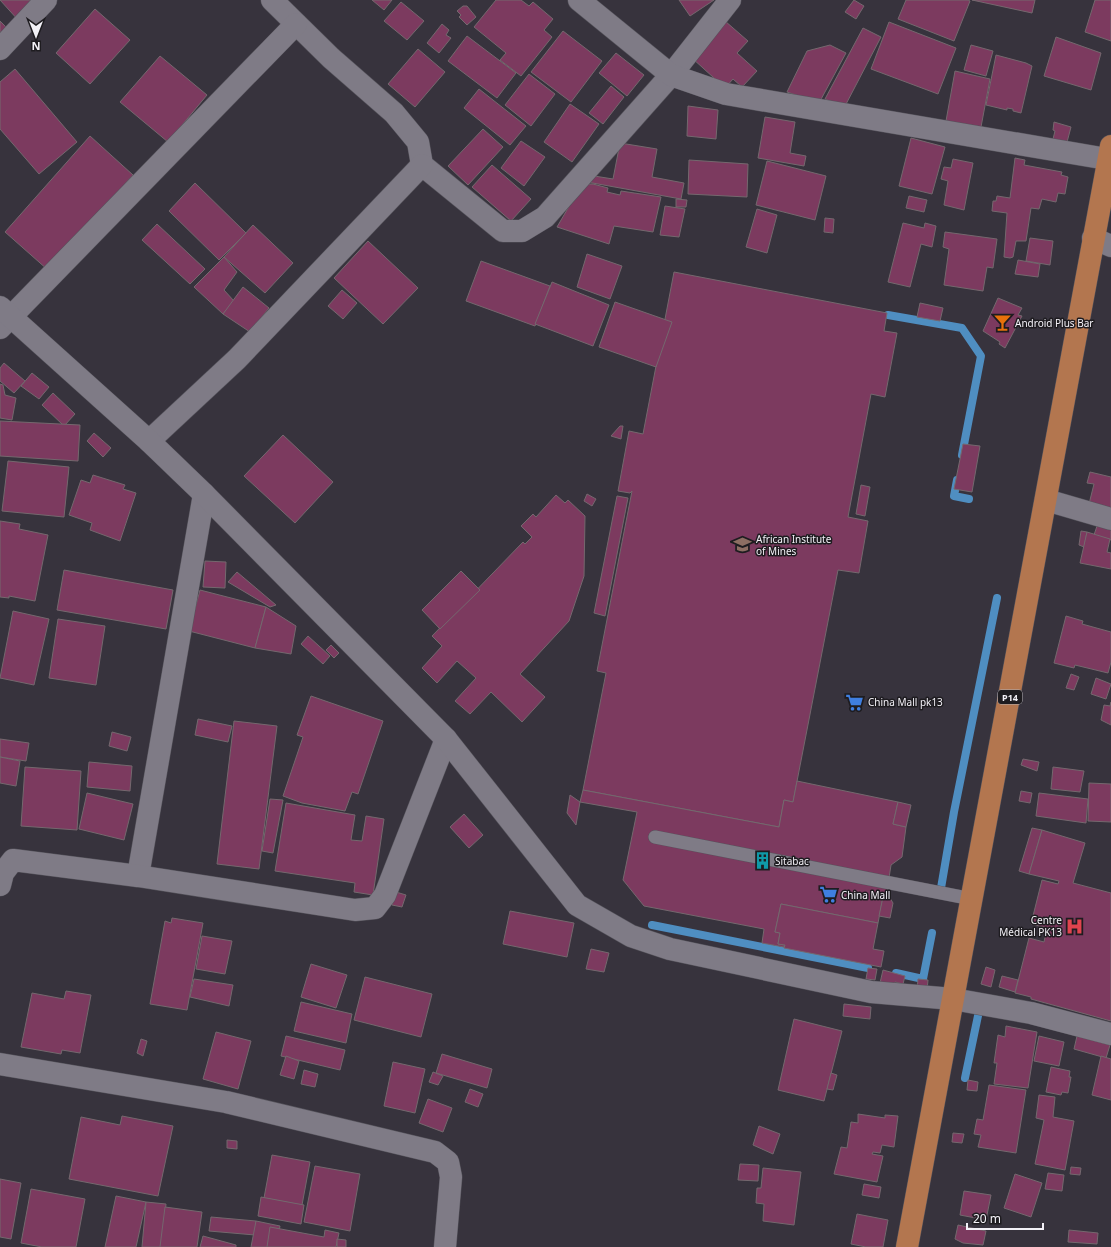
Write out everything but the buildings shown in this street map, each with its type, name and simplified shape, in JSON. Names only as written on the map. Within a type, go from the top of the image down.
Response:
[{"type":"main road","name":"P14","points":[[907,1247],[1046,500],[1102,242],[1109,153]]},
{"type":"street","points":[[0,49],[46,0]]},
{"type":"street","points":[[272,0],[331,58],[394,113],[418,142],[422,165],[503,231],[522,231],[544,217],[671,75],[730,0]]},
{"type":"street","points":[[579,0],[671,75],[726,94],[1109,153]]},
{"type":"street","points":[[296,24],[4,318],[149,441],[204,494],[446,739],[577,904],[631,936],[670,949],[871,992],[953,999],[1032,1013],[1111,1034]]},
{"type":"street","points":[[149,441],[237,359],[422,165]]},
{"type":"street","points":[[138,876],[204,494]]},
{"type":"street","points":[[1046,500],[1111,519]]},
{"type":"street","points":[[0,885],[3,873],[13,860],[138,876],[355,910],[375,908],[385,895],[446,739]]},
{"type":"street","points":[[0,1064],[226,1102],[435,1152],[448,1162],[452,1177],[445,1247]]},
{"type":"lane","points":[[655,837],[972,899]]},
{"type":"waterway","points":[[888,315],[962,328],[981,356],[962,455]]},
{"type":"waterway","points":[[957,480],[954,496],[969,499]]},
{"type":"waterway","points":[[941,888],[954,812],[997,598]]},
{"type":"waterway","points":[[652,925],[868,968]]},
{"type":"waterway","points":[[896,973],[923,979],[932,933]]},
{"type":"waterway","points":[[965,1078],[979,1011]]},
{"type":"place","name":"Android Plus Bar","points":[[1002,323]]},
{"type":"place","name":"African Institute of Mines","points":[[743,545]]},
{"type":"place","name":"China Mall pk13","points":[[855,702]]},
{"type":"place","name":"Sitabac","points":[[762,861]]},
{"type":"place","name":"China Mall","points":[[828,895]]},
{"type":"place","name":"Centre Médical PK13","points":[[1075,926]]}]
